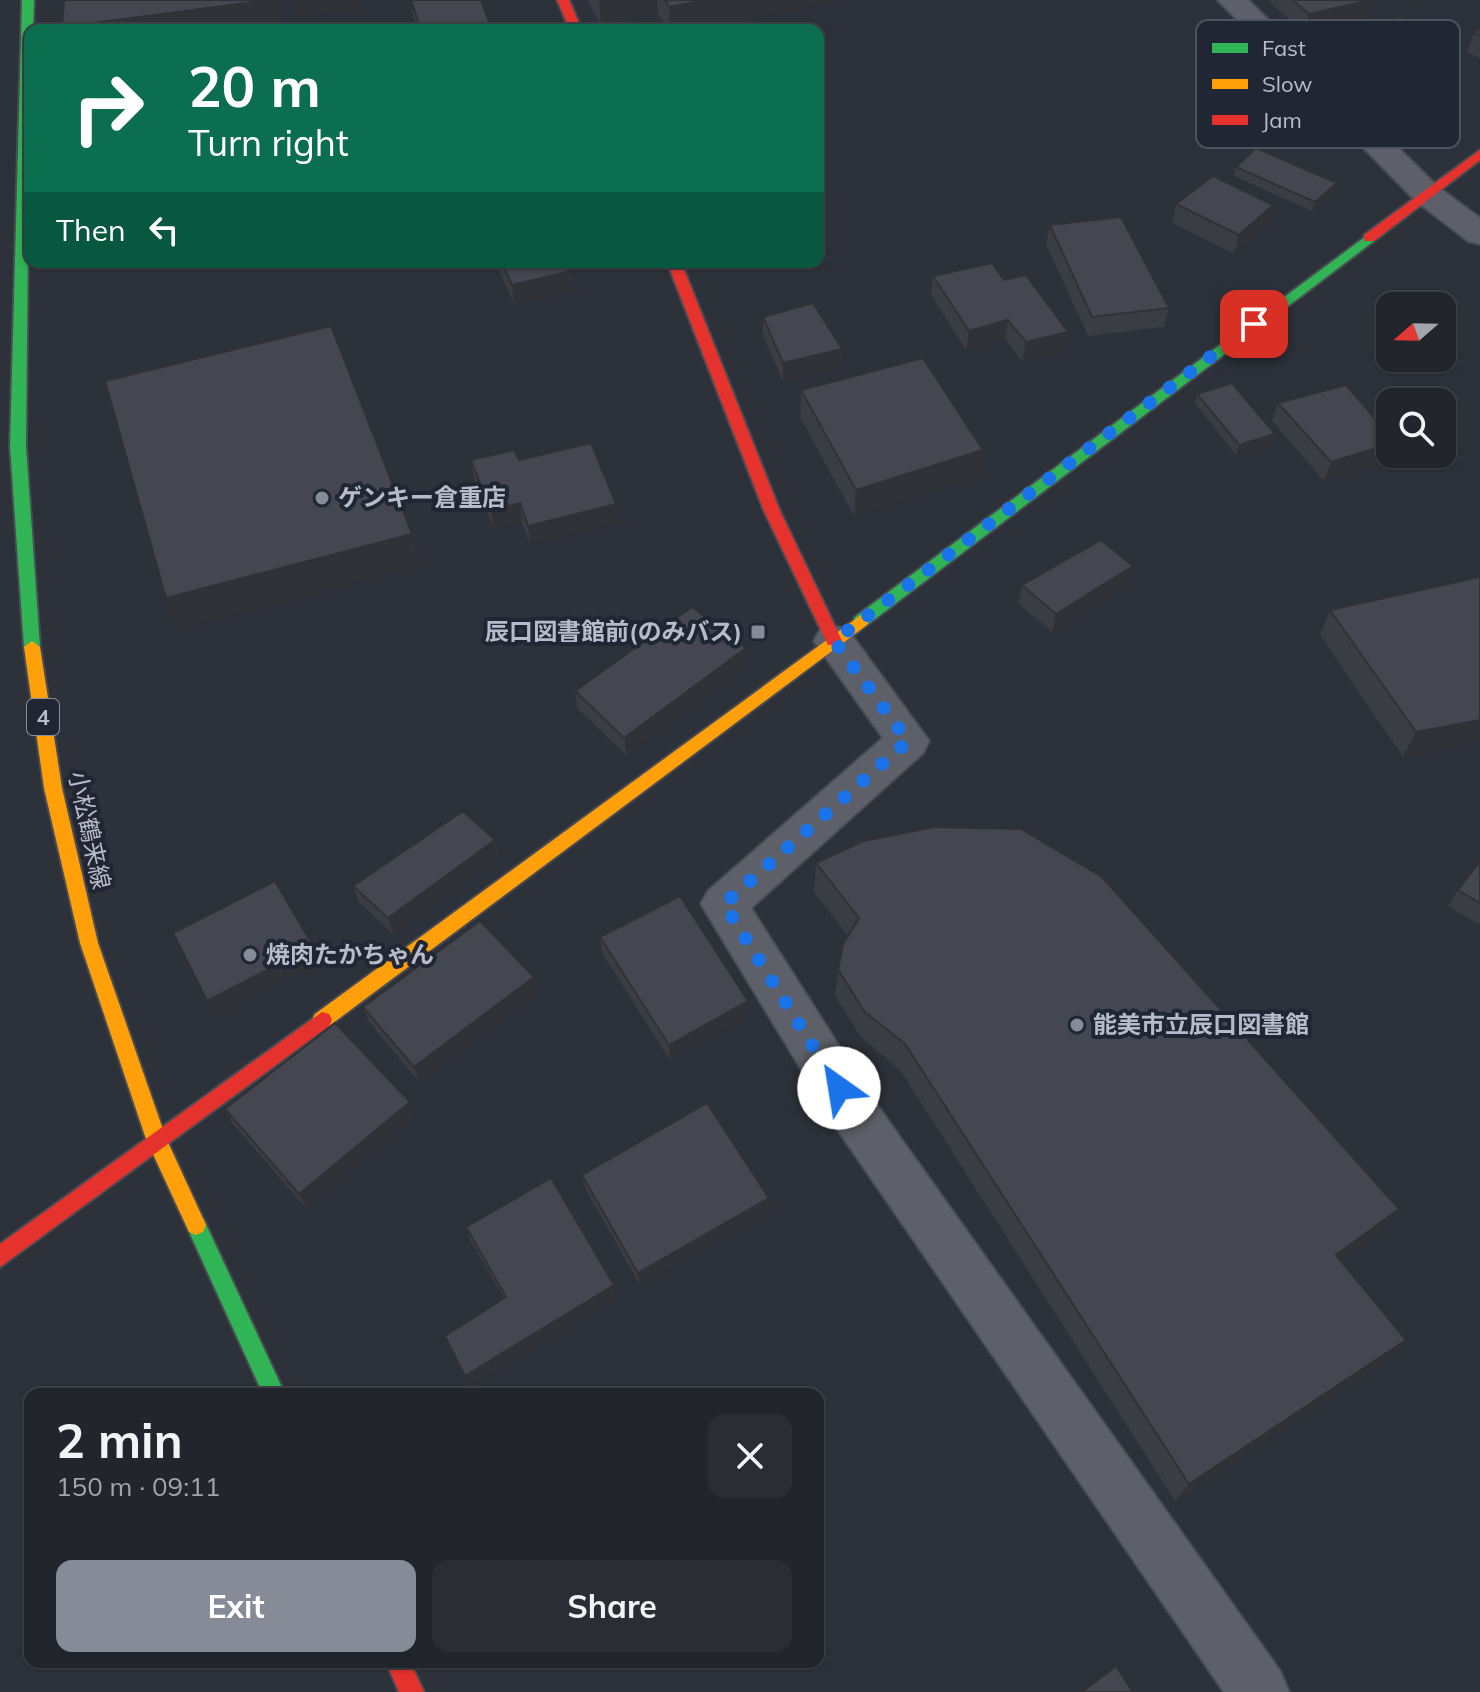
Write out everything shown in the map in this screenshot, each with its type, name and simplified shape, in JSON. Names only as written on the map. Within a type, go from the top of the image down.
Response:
[{"type":"street","name":"小松鶴来線","points":[[27,24],[28,0]]},
{"type":"street","points":[[563,0],[573,24]]},
{"type":"street","points":[[1232,0],[1252,20]]},
{"type":"street","points":[[1381,148],[1427,194],[1480,234]]},
{"type":"street","points":[[0,1257],[834,641],[1480,154]]},
{"type":"street","name":"小松鶴来線","points":[[24,178],[18,446],[30,633],[53,788],[89,943],[156,1139],[271,1388]]},
{"type":"street","points":[[676,268],[772,511],[834,641],[908,741],[724,904],[855,1114],[1259,1692]]},
{"type":"street","points":[[401,1668],[412,1692]]},
{"type":"building","points":[[64,0],[270,0],[85,24],[62,24]]},
{"type":"building","points":[[411,0],[481,0],[490,24],[419,24]]},
{"type":"building","points":[[665,0],[707,0],[669,7]]},
{"type":"building","points":[[1293,0],[1371,0],[1309,14]]},
{"type":"building","points":[[1256,148],[1337,183],[1315,202],[1236,167]]},
{"type":"building","points":[[1213,176],[1273,205],[1239,235],[1176,204]]},
{"type":"building","points":[[1121,217],[1169,308],[1092,317],[1050,225]]},
{"type":"building","points":[[992,263],[1004,280],[1026,275],[1068,332],[1026,342],[1008,320],[969,331],[933,276]]},
{"type":"building","points":[[504,268],[570,268],[571,271],[512,285]]},
{"type":"building","points":[[813,303],[842,349],[783,363],[763,317]]},
{"type":"building","points":[[331,326],[412,534],[166,598],[105,381]]},
{"type":"building","points":[[923,358],[983,450],[856,490],[801,390]]},
{"type":"building","points":[[1232,383],[1275,434],[1239,445],[1197,394]]},
{"type":"building","points":[[1346,385],[1376,420],[1376,448],[1331,462],[1278,403]]},
{"type":"building","points":[[591,443],[616,504],[528,526],[520,503],[491,511],[471,460],[514,450],[519,460]]},
{"type":"building","points":[[1101,540],[1133,566],[1056,614],[1022,585]]},
{"type":"building","points":[[1480,577],[1480,720],[1416,732],[1330,610]]},
{"type":"building","points":[[692,607],[746,648],[624,738],[575,691]]},
{"type":"building","points":[[463,811],[495,840],[388,918],[353,886]]},
{"type":"building","points":[[935,827],[1021,829],[1102,877],[1399,1209],[1336,1255],[1406,1340],[1189,1484],[905,1044],[864,1011],[838,969],[843,944],[859,918],[816,863],[863,841]]},
{"type":"building","points":[[1480,861],[1480,903],[1458,890]]},
{"type":"building","name":"焼肉たかちゃん","points":[[275,881],[313,946],[207,1001],[173,933]]},
{"type":"building","points":[[680,896],[748,1001],[669,1045],[600,937]]},
{"type":"building","points":[[480,921],[534,977],[414,1067],[363,1007]]},
{"type":"building","points":[[335,1023],[410,1102],[299,1194],[225,1109]]},
{"type":"building","points":[[707,1103],[769,1198],[638,1273],[582,1175]]},
{"type":"building","points":[[551,1178],[614,1285],[465,1376],[445,1336],[506,1297],[466,1227]]},
{"type":"building","points":[[1116,1666],[1133,1692],[1082,1692]]},
{"type":"traffic: fast","points":[[27,24],[28,0]]},
{"type":"traffic: fast","points":[[24,178],[18,446],[32,647]]},
{"type":"traffic: fast","points":[[861,621],[1369,238]]},
{"type":"traffic: fast","points":[[196,1225],[271,1388]]},
{"type":"traffic: slow","points":[[322,1020],[861,621]]},
{"type":"traffic: slow","points":[[32,647],[53,788],[89,943],[156,1139],[196,1225]]},
{"type":"traffic: jam","points":[[563,0],[573,24]]},
{"type":"traffic: jam","points":[[1369,238],[1480,154]]},
{"type":"traffic: jam","points":[[676,268],[772,511],[834,641]]},
{"type":"traffic: jam","points":[[0,1257],[322,1020]]},
{"type":"traffic: jam","points":[[401,1668],[412,1692]]},
{"type":"place","name":"ゲンキー倉重店","points":[[322,498]]},
{"type":"place","name":"辰口図書館前(のみバス)","points":[[758,632]]},
{"type":"place","name":"焼肉たかちゃん","points":[[250,955]]},
{"type":"place","name":"能美市立辰口図書館","points":[[1077,1025]]},
{"type":"route","points":[[839,1088],[724,904],[908,741],[834,641],[1254,324]]}]
